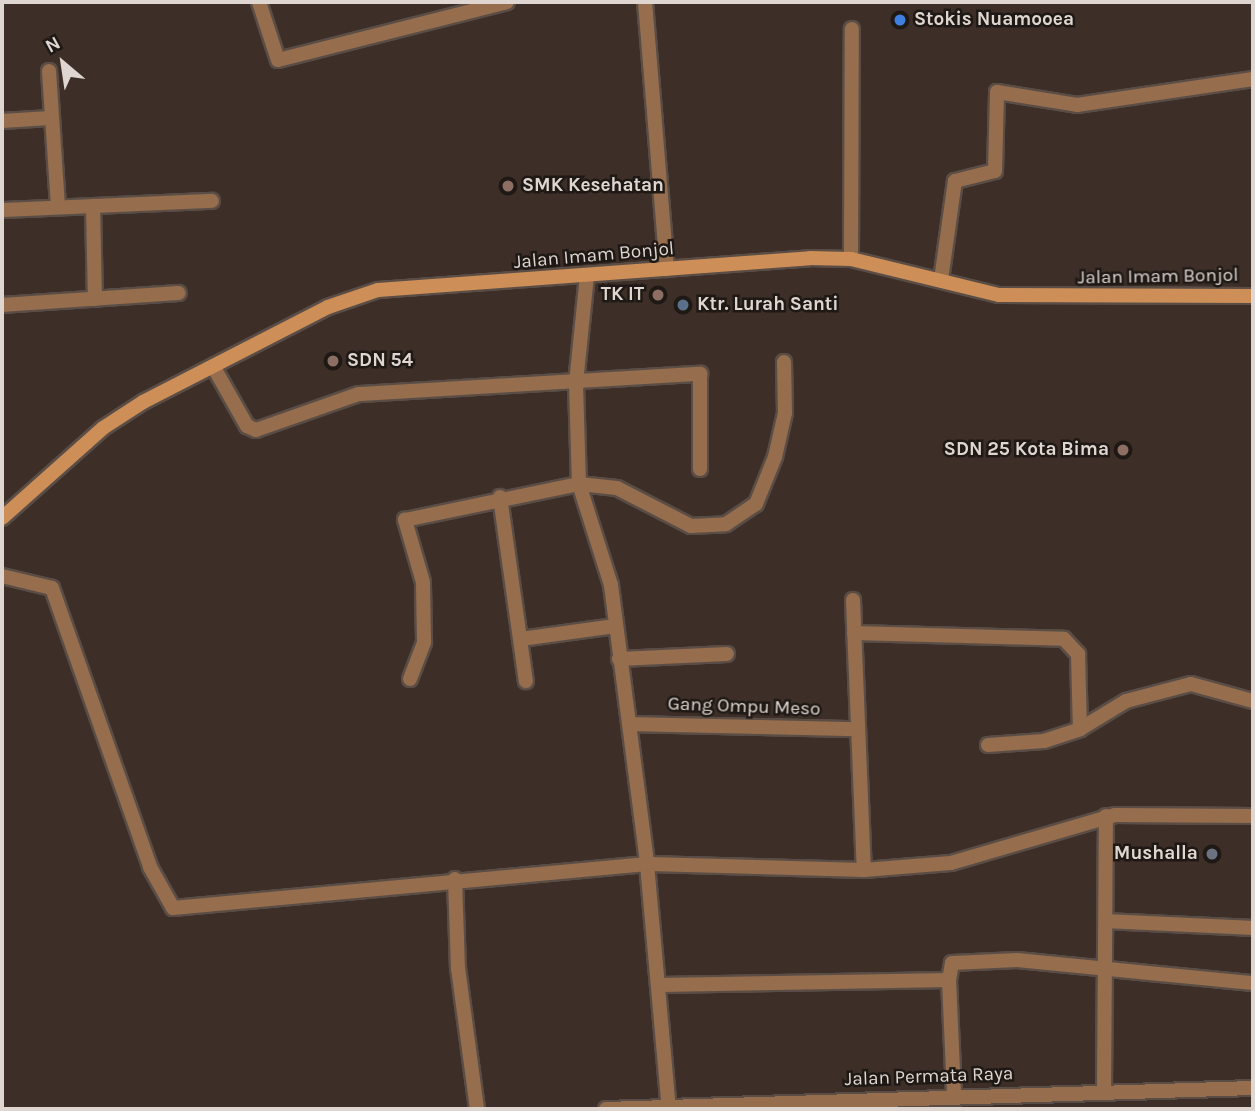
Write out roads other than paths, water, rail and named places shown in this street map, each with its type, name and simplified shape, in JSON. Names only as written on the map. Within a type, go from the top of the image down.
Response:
[{"type":"street","points":[[258,2],[278,60],[507,2]]},
{"type":"street","points":[[645,2],[667,269]]},
{"type":"street","points":[[851,259],[852,30]]},
{"type":"street","points":[[49,72],[58,206]]},
{"type":"street","points":[[941,279],[955,181],[995,171],[997,92],[1077,105],[1253,79]]},
{"type":"street","points":[[2,121],[50,118]]},
{"type":"street","points":[[2,210],[212,201]]},
{"type":"street","points":[[93,206],[95,299]]},
{"type":"street","name":"Jalan Imam Bonjol","points":[[2,518],[103,428],[213,366],[355,296],[667,269],[851,259],[999,295],[1050,298],[1253,296]]},
{"type":"street","points":[[587,275],[576,384],[579,484],[606,563],[648,864],[669,1106]]},
{"type":"street","points":[[2,305],[179,293]]},
{"type":"street","points":[[410,679],[424,642],[423,582],[405,520],[500,497],[579,484],[617,488],[691,526],[716,527],[742,516],[756,504],[780,440],[784,362]]},
{"type":"street","points":[[213,366],[247,426],[256,430],[359,394],[576,384],[700,374],[700,469]]},
{"type":"street","points":[[500,497],[526,681]]},
{"type":"street","points":[[2,576],[52,588],[150,867],[170,907],[455,879],[648,864],[864,870],[951,863],[1106,816],[1253,816]]},
{"type":"street","points":[[853,600],[864,870]]},
{"type":"street","points":[[521,639],[615,626]]},
{"type":"street","points":[[854,633],[1064,639],[1078,654],[1080,729]]},
{"type":"street","points":[[619,659],[727,654]]},
{"type":"street","points":[[988,745],[1044,741],[1080,729],[1126,701],[1191,684],[1253,701]]},
{"type":"street","name":"Gang Ompu Meso","points":[[629,724],[858,729]]},
{"type":"street","points":[[1104,1092],[1106,816]]},
{"type":"street","points":[[455,879],[458,968],[477,1109]]},
{"type":"street","points":[[1106,921],[1253,928]]},
{"type":"street","points":[[954,1096],[948,980],[952,963],[1017,960],[1253,983]]},
{"type":"street","points":[[660,985],[948,980]]},
{"type":"street","name":"Jalan Permata Raya","points":[[606,1109],[1253,1088]]},
{"type":"place","name":"Stokis Nuamooea","points":[[900,20]]},
{"type":"place","name":"SMK Kesehatan","points":[[508,186]]},
{"type":"place","name":"TK IT","points":[[658,295]]},
{"type":"place","name":"Ktr. Lurah Santi","points":[[683,305]]},
{"type":"place","name":"SDN 54","points":[[333,361]]},
{"type":"place","name":"SDN 25 Kota Bima","points":[[1123,450]]},
{"type":"place","name":"Mushalla","points":[[1212,854]]}]
